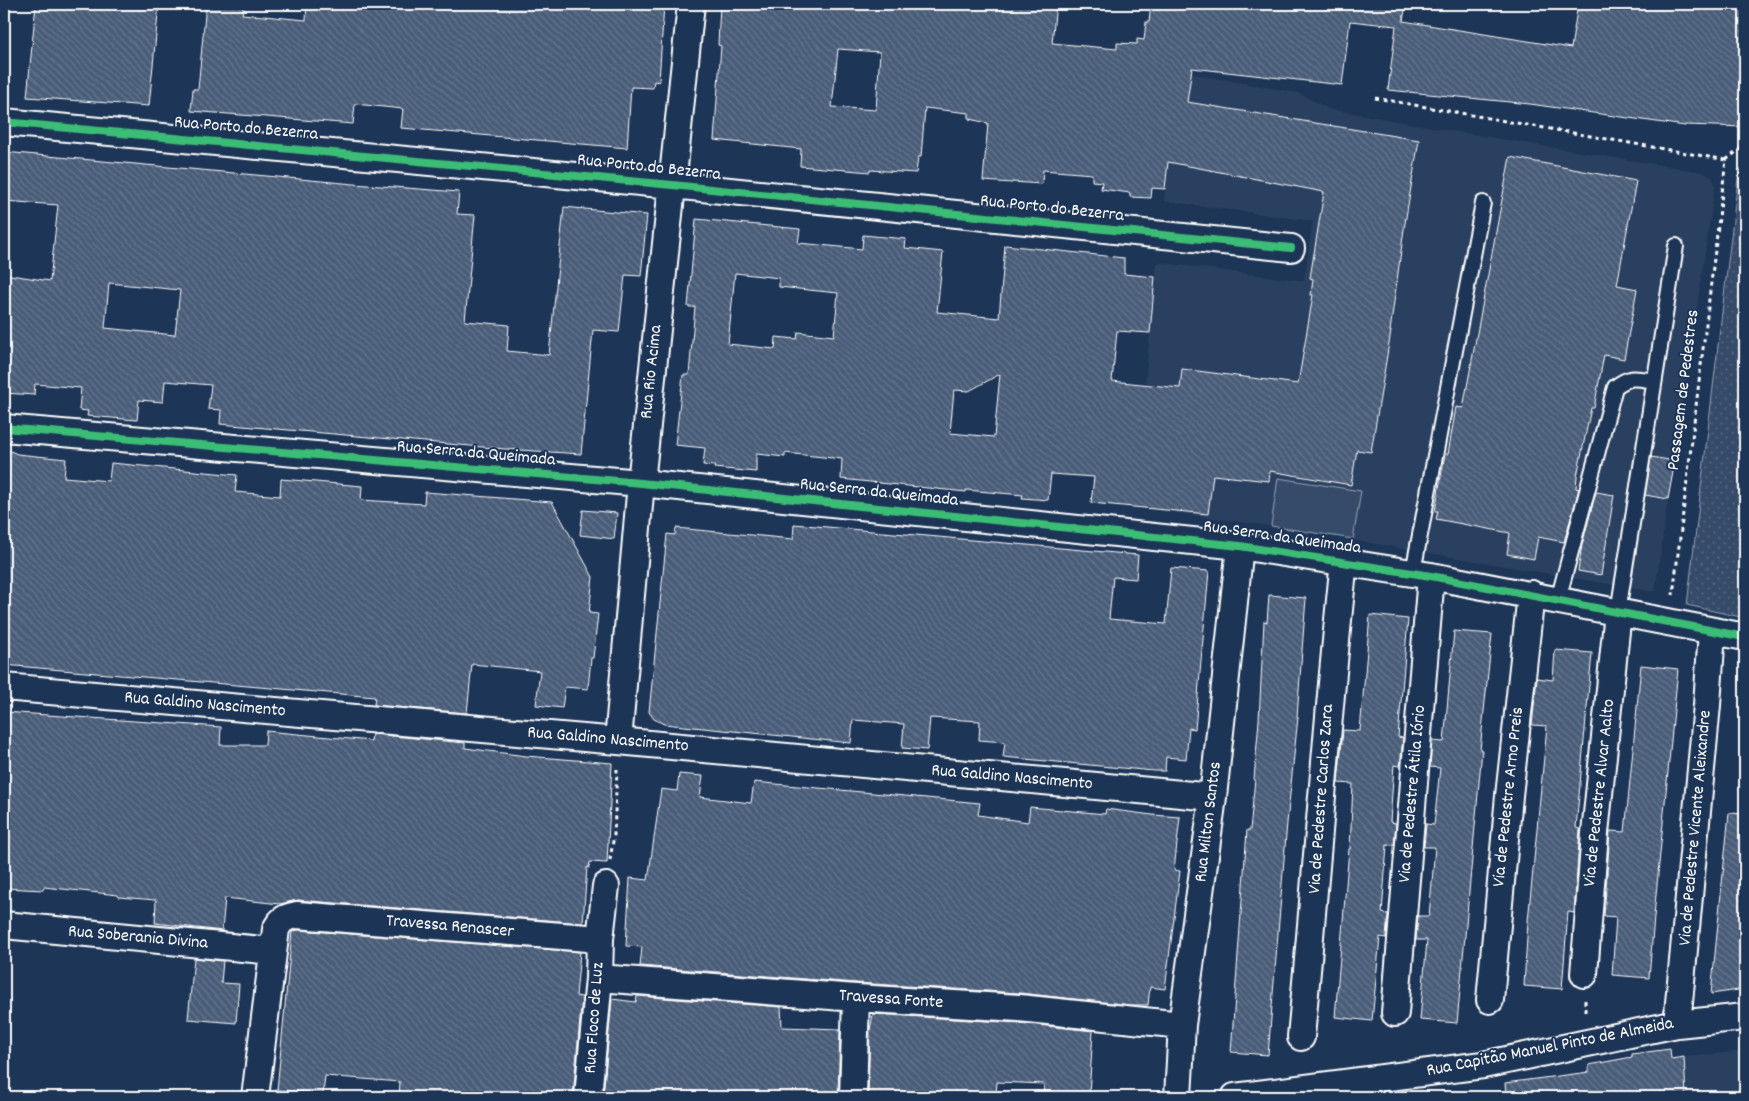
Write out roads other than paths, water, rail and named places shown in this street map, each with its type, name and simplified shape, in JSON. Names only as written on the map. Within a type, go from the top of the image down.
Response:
[{"type":"street","name":"Rua Rio Acima","points":[[618,741],[641,483],[691,4]]},
{"type":"street","name":"Rua Porto do Bezerra","points":[[4,122],[672,185],[1292,248]]},
{"type":"street","name":"Rua Serra da Queimada","points":[[4,428],[641,483],[1240,546],[1422,574],[1745,637]]},
{"type":"street","name":"Rua Milton Santos","points":[[1178,1097],[1182,1025],[1213,797],[1240,546]]},
{"type":"street","name":"Via de Pedestre Carlos Zara","points":[[1301,1037],[1329,707],[1344,561]]},
{"type":"street","name":"Via de Pedestre Átila Iório","points":[[1395,1013],[1422,574]]},
{"type":"street","name":"Via de Pedestre Arno Preis","points":[[1490,1000],[1509,796],[1531,594]]},
{"type":"street","name":"Via de Pedestre Alvar Aalto","points":[[1584,974],[1595,833],[1618,612]]},
{"type":"street","name":"Via de Pedestre Vicente Aleixandre","points":[[1677,1024],[1700,784],[1712,630]]},
{"type":"street","name":"Rua Galdino Nascimento","points":[[4,687],[618,741],[1213,797]]},
{"type":"street","points":[[600,939],[606,886]]},
{"type":"street","name":"Travessa Renascer","points":[[273,951],[276,929],[280,921],[287,916],[297,915],[600,939]]},
{"type":"street","name":"Rua Soberania Divina","points":[[4,925],[273,951]]},
{"type":"street","name":"Rua Floco de Luz","points":[[588,1097],[599,978],[600,939]]},
{"type":"street","points":[[255,1097],[273,951]]},
{"type":"street","name":"Travessa Fonte","points":[[599,978],[856,998],[1019,1008],[1182,1025]]},
{"type":"street","points":[[853,1097],[856,998]]},
{"type":"street","name":"Rua Capitão Manuel Pinto de Almeida","points":[[1235,1097],[1483,1064],[1677,1024],[1745,1017]]},
{"type":"lane","points":[[1422,574],[1483,203]]},
{"type":"lane","points":[[1618,612],[1676,246]]},
{"type":"lane","points":[[1558,600],[1615,386],[1626,379],[1637,378],[1654,381]]}]
